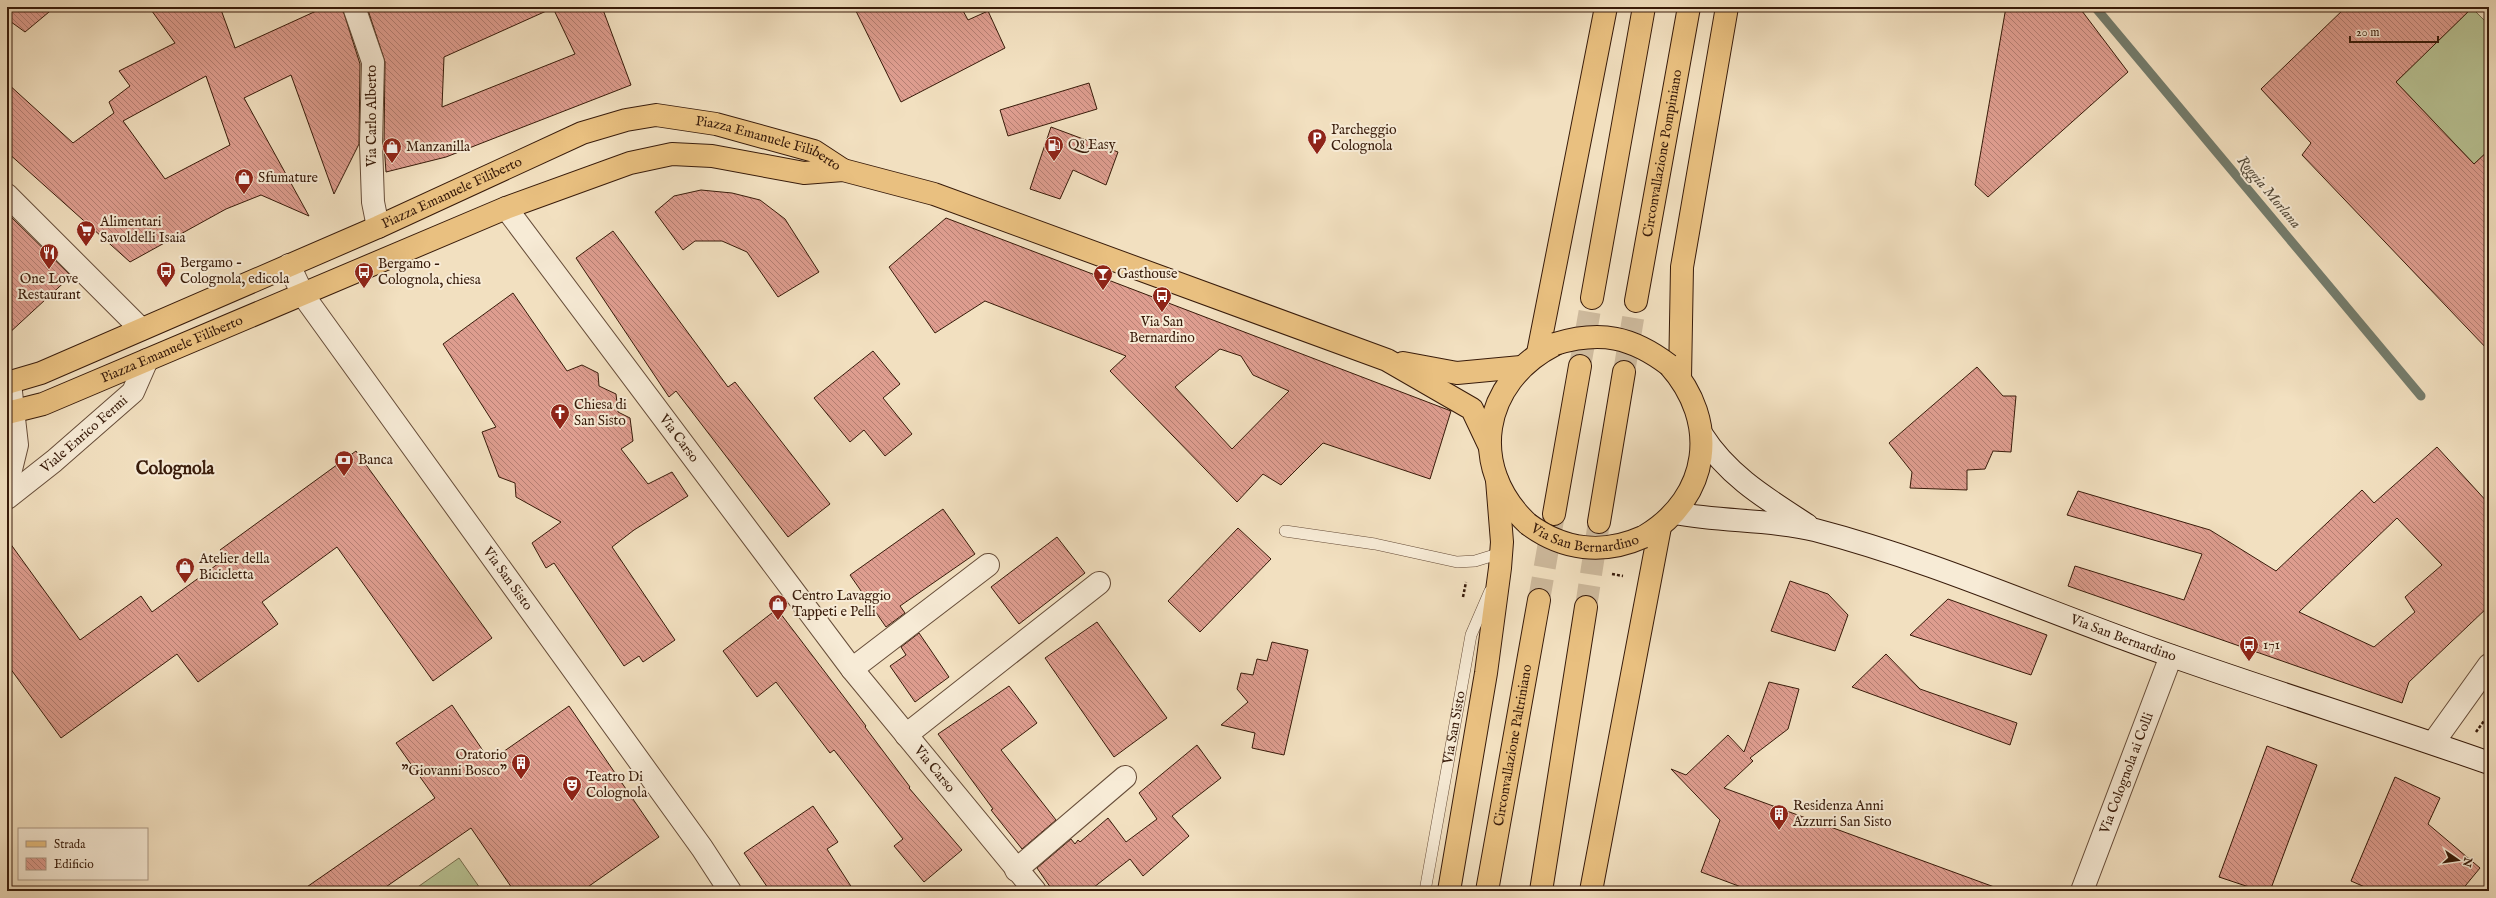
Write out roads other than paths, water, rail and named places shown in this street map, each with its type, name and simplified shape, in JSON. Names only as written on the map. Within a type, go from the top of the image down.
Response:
[{"type":"main road","points":[[1547,349],[1606,7]]},
{"type":"main road","points":[[1592,298],[1644,7]]},
{"type":"main road","name":"Circonvallazione Pompiniano","points":[[1636,301],[1689,7]]},
{"type":"main road","points":[[1675,372],[1682,267],[1727,7]]},
{"type":"main road","name":"Piazza Emanuele Filiberto","points":[[8,385],[41,373],[378,227],[582,133],[626,120],[656,115],[716,124],[814,151],[843,170]]},
{"type":"main road","name":"Piazza Emanuele Filiberto","points":[[11,412],[43,404],[506,208],[630,163],[672,154],[712,156],[804,173],[843,170]]},
{"type":"main road","name":"Via San Bernardino","points":[[843,170],[934,194],[1387,360],[1457,373],[1521,367]]},
{"type":"main road","name":"Via San Bernardino","points":[[1387,360],[1472,409],[1490,447],[1497,480],[1514,509],[1528,524],[1551,539],[1577,547],[1611,547],[1659,526],[1693,484],[1702,452],[1702,435],[1698,415],[1691,395],[1675,372],[1653,353],[1635,344],[1615,338],[1595,336],[1575,338],[1547,349],[1521,367],[1510,380],[1494,412],[1490,447]]},
{"type":"main road","points":[[1554,514],[1580,366]]},
{"type":"main road","points":[[1599,522],[1611,442],[1624,372]]},
{"type":"main road","points":[[1449,891],[1486,673],[1500,560],[1497,480]]},
{"type":"main road","points":[[1591,891],[1659,526]]},
{"type":"main road","name":"Circonvallazione Paltriniano","points":[[1487,891],[1539,600]]},
{"type":"main road","points":[[1541,891],[1586,607]]},
{"type":"main road","points":[[1603,891],[1610,853],[1611,785]]},
{"type":"street","name":"Via Carlo Alberto","points":[[354,7],[374,62],[371,144],[372,202],[378,227]]},
{"type":"street","points":[[7,195],[141,329]]},
{"type":"street","name":"Via Carso","points":[[506,208],[852,669],[1016,870],[1035,891]]},
{"type":"street","name":"Via San Sisto","points":[[289,265],[303,295],[702,848],[730,891]]},
{"type":"street","name":"Viale Enrico Fermi","points":[[7,498],[54,460],[132,392],[147,360]]},
{"type":"street","name":"Piazza Emanuele Filiberto","points":[[8,385],[11,412]]},
{"type":"street","points":[[7,486],[17,445],[11,412]]},
{"type":"street","name":"Via San Bernardino","points":[[1702,435],[1713,452],[1752,490],[1815,530]]},
{"type":"street","name":"Via San Bernardino","points":[[1659,526],[1695,516],[1759,520],[1815,530],[1953,574],[2171,656],[2489,763]]},
{"type":"street","points":[[852,669],[988,565]]},
{"type":"street","points":[[906,735],[1099,583]]},
{"type":"street","name":"Via Colognola ai Colli","points":[[2082,891],[2125,781],[2171,656]]},
{"type":"street","points":[[2433,743],[2489,665]]},
{"type":"street","points":[[1016,870],[1125,777]]},
{"type":"lane","points":[[1285,531],[1374,544],[1457,562],[1500,560]]},
{"type":"lane","name":"Via San Sisto","points":[[1425,891],[1471,635],[1500,560]]},
{"type":"waterway","name":"Roggia Morlana","points":[[2095,7],[2421,396]]},
{"type":"tunnel","points":[[1580,366],[1592,298]]},
{"type":"tunnel","points":[[1624,372],[1636,301]]},
{"type":"tunnel","points":[[1539,600],[1554,514]]},
{"type":"tunnel","points":[[1586,607],[1599,522]]},
{"type":"place","name":"Parcheggio Colognola","points":[[1317,155]]},
{"type":"place","name":"Q8 Easy","points":[[1054,162]]},
{"type":"place","name":"Manzanilla","points":[[392,164]]},
{"type":"place","name":"Sfumature","points":[[244,195]]},
{"type":"place","name":"Alimentari Savoldelli Isaia","points":[[86,247]]},
{"type":"place","name":"One Love Restaurant","points":[[49,270]]},
{"type":"place","name":"Bergamo - Colognola, edicola","points":[[166,288]]},
{"type":"place","name":"Bergamo - Colognola, chiesa","points":[[364,289]]},
{"type":"place","name":"Gasthouse","points":[[1103,291]]},
{"type":"place","name":"Via San Bernardino","points":[[1162,313]]},
{"type":"place","name":"Chiesa di San Sisto","points":[[560,430]]},
{"type":"place","name":"Banca","points":[[344,477]]},
{"type":"place","name":"Atelier della Bicicletta","points":[[185,584]]},
{"type":"place","name":"Centro Lavaggio Tappeti e Pelli","points":[[778,621]]},
{"type":"place","name":"171","points":[[2249,662]]},
{"type":"place","name":"Oratorio \"Giovanni Bosco\"","points":[[521,780]]},
{"type":"place","name":"Teatro Di Colognola","points":[[572,802]]},
{"type":"place","name":"Residenza Anni Azzurri San Sisto","points":[[1779,831]]},
{"type":"district","name":"Colognola","points":[[175,469]]}]
